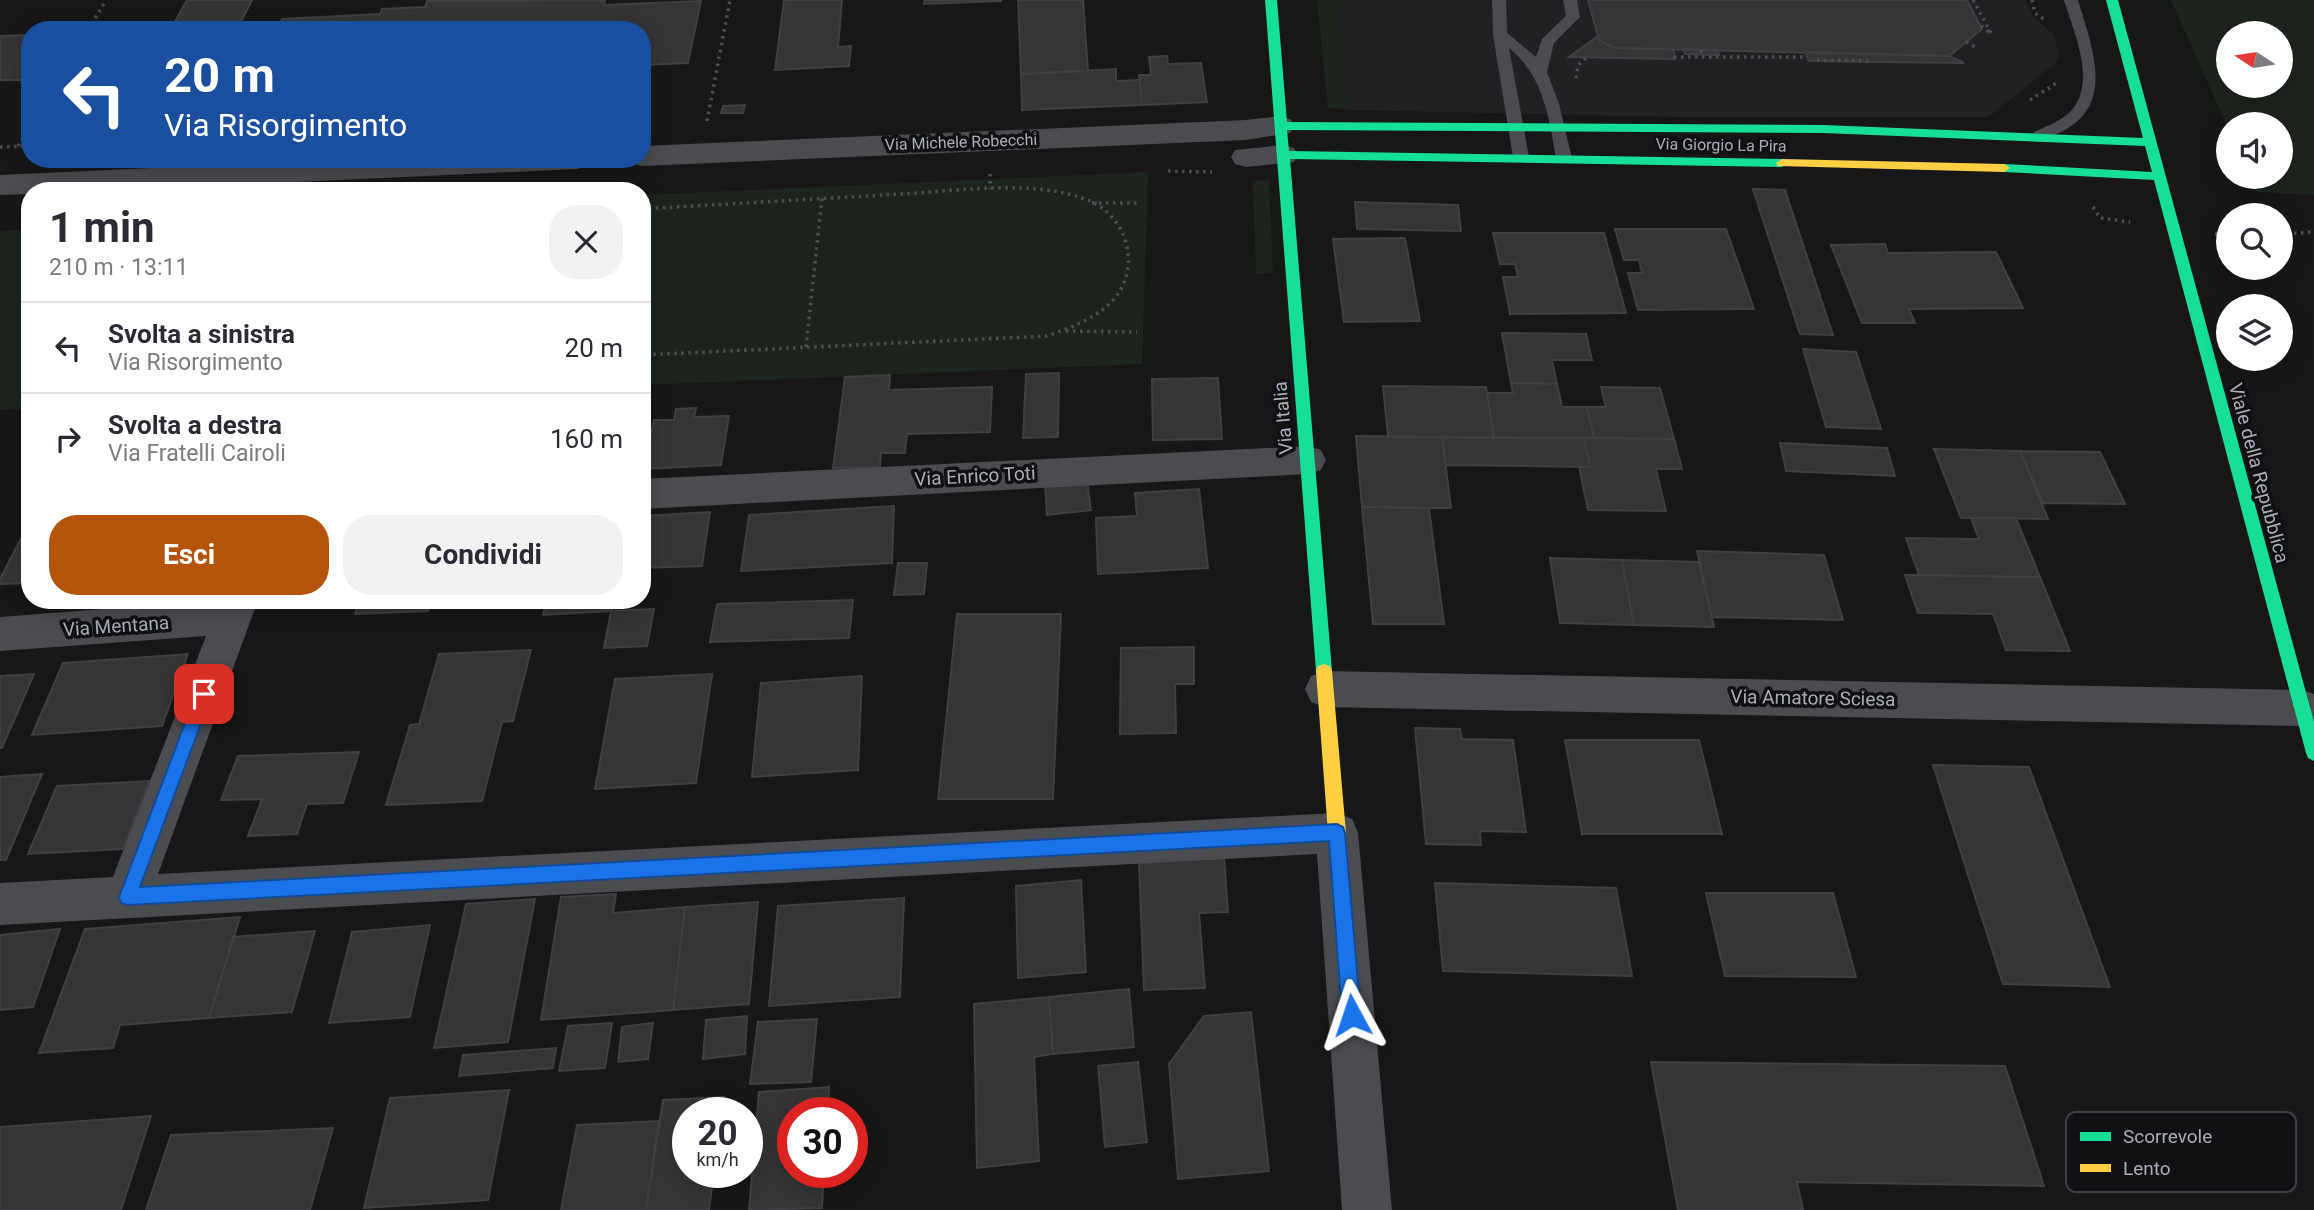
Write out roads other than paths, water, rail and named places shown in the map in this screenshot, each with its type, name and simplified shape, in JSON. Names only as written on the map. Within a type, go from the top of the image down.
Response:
[{"type":"street","name":"Via Italia","points":[[1271,0],[1337,833]]},
{"type":"street","name":"Viale della Repubblica","points":[[2112,0],[2157,176],[2314,753]]},
{"type":"street","name":"Via Giorgio La Pira","points":[[1282,140],[1516,125],[2015,134],[2148,142]]},
{"type":"street","name":"Via Michele Robecchi","points":[[651,156],[1247,130],[1282,140]]},
{"type":"street","name":"Via Giorgio La Pira","points":[[1282,140],[1521,157],[2022,168],[2157,176]]},
{"type":"street","points":[[1246,157],[1282,140]]},
{"type":"street","points":[[67,182],[377,168]]},
{"type":"street","points":[[0,185],[21,184]]},
{"type":"street","name":"Via Enrico Toti","points":[[651,494],[1308,460]]},
{"type":"street","points":[[128,897],[236,609]]},
{"type":"street","name":"Via Mentana","points":[[0,634],[236,609]]},
{"type":"street","name":"Via Amatore Sciesa","points":[[1325,690],[2302,708]]},
{"type":"street","points":[[0,904],[1337,833],[1367,1210]]},
{"type":"lane","points":[[1499,0],[1500,35],[1521,157]]},
{"type":"lane","points":[[1540,72],[1547,42],[1573,17],[1570,0]]},
{"type":"lane","points":[[2039,135],[2073,117],[2090,93],[2089,72],[2071,0]]},
{"type":"lane","points":[[1500,35],[1519,49],[1540,72],[1558,127],[1564,158]]}]
